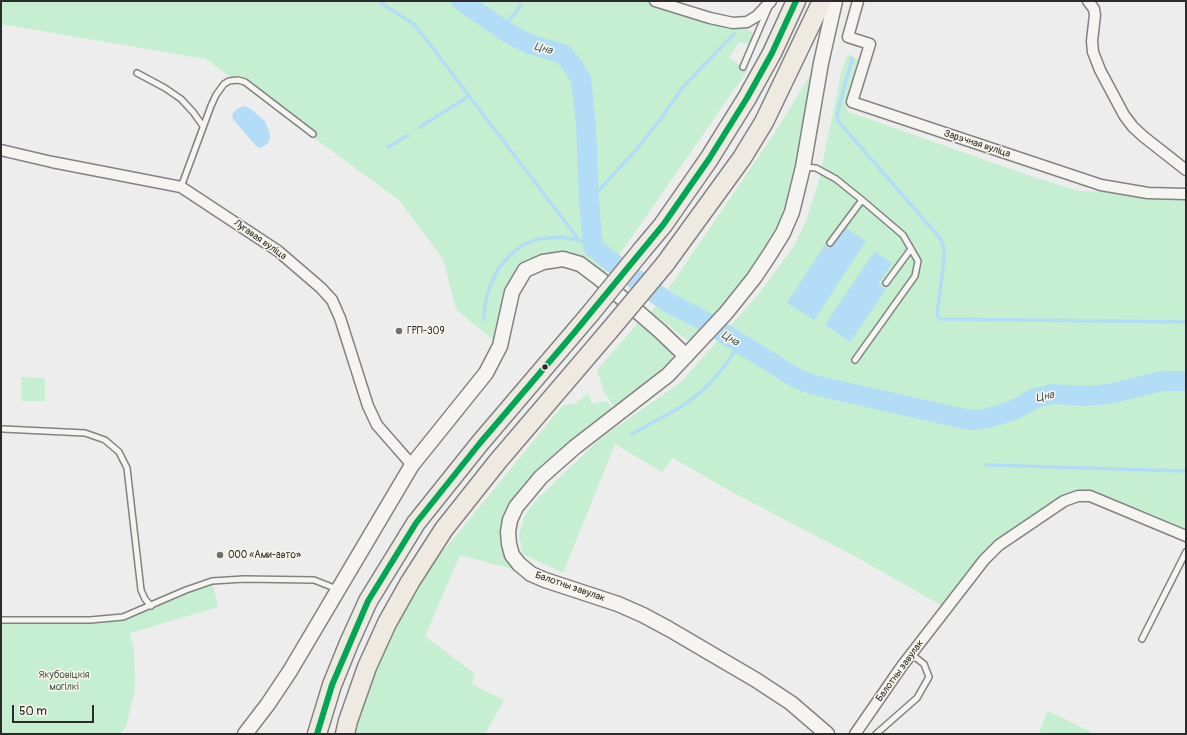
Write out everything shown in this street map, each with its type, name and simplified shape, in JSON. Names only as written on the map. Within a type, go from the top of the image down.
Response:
[{"type":"highway","points":[[317,734],[332,685],[355,629],[368,601],[409,535],[425,512],[480,443],[590,314],[663,225],[709,159],[747,98],[772,53],[796,1]]},
{"type":"highway","points":[[345,734],[348,721],[367,667],[387,623],[410,582],[444,529],[503,456],[665,264],[721,189],[753,140],[779,92],[822,1]]},
{"type":"main road","name":"Балотны завулак","points":[[827,734],[790,703],[756,680],[676,632],[618,604],[531,574],[519,564],[512,554],[508,532],[510,520],[516,507],[525,495],[553,466],[575,447],[656,386],[668,375],[726,313],[754,278],[783,233],[792,212],[803,167],[821,63],[836,1]]},
{"type":"main road","points":[[245,734],[268,704],[290,671],[412,465],[486,373],[500,346],[512,292],[525,270],[542,262],[563,259],[580,264],[600,279],[660,331],[686,356]]},
{"type":"street","points":[[655,1],[710,18],[733,23],[747,22],[758,16],[771,1]]},
{"type":"street","name":"Зарэчная вуліца","points":[[858,1],[848,37],[870,44],[852,102],[1101,185],[1148,192],[1186,194]]},
{"type":"street","points":[[1088,1],[1094,9],[1095,15],[1092,41],[1093,52],[1100,70],[1124,115],[1133,127],[1144,137],[1186,170]]},
{"type":"street","name":"Лугавая вуліца","points":[[1,150],[52,162],[180,187],[278,251],[321,288],[332,300],[340,318],[368,406],[377,425],[412,465]]},
{"type":"street","name":"Балотны завулак","points":[[855,734],[911,654],[984,560],[999,545],[1064,501],[1078,496],[1090,496],[1186,536]]},
{"type":"lane","points":[[743,67],[771,1]]},
{"type":"lane","points":[[137,73],[165,88],[180,99],[193,112],[203,126]]},
{"type":"lane","points":[[180,187],[216,94],[224,84],[229,81],[238,80],[245,82],[313,134]]},
{"type":"lane","points":[[803,167],[816,168],[836,179],[862,200],[904,235],[918,261],[915,276],[854,360]]},
{"type":"lane","points":[[830,243],[862,200]]},
{"type":"lane","points":[[886,283],[911,248]]},
{"type":"lane","points":[[3,429],[85,433],[105,440],[119,452],[126,468],[141,590],[145,599],[151,606]]},
{"type":"lane","points":[[1142,639],[1186,552]]},
{"type":"lane","points":[[1,620],[90,620],[124,617],[186,590],[212,581],[244,579],[314,580],[338,589]]},
{"type":"lane","points":[[876,734],[917,698],[929,677],[924,664],[911,654]]},
{"type":"green space","points":[[1,1],[655,1],[733,23],[752,32],[752,40],[747,44],[739,42],[729,58],[748,70],[610,268],[600,279],[580,264],[525,270],[500,346],[456,309],[443,259],[399,200],[206,59],[1,24]]},
{"type":"green space","points":[[848,54],[858,60],[845,106],[849,112],[1039,179],[1080,191],[1186,194],[1186,536],[1078,496],[999,545],[946,608],[856,557],[730,491],[673,458],[662,472],[615,444],[563,573],[523,554],[519,536],[524,517],[535,501],[601,438],[681,382],[758,295],[794,246],[806,221],[818,184],[842,69]]},
{"type":"green space","points":[[814,69],[817,72],[790,197],[776,231],[761,256],[741,283],[697,335],[693,339],[688,340],[651,312],[774,134]]},
{"type":"green space","points":[[638,323],[672,352],[672,360],[667,370],[616,410],[604,392],[597,370]]},
{"type":"green space","points":[[21,377],[45,378],[45,401],[21,401]]},
{"type":"green space","points":[[588,393],[592,404],[607,401],[616,415],[525,495],[509,544],[531,574],[460,555],[425,636],[475,674],[471,684],[504,700],[485,734],[356,734],[360,713],[382,649],[407,603],[431,566],[563,405],[576,403]]},
{"type":"green space","name":"Якубовіцкія могілкі","points":[[212,581],[218,607],[130,633],[134,649],[135,690],[126,727],[120,734],[1,734],[1,620],[123,617]]},
{"type":"green space","points":[[1048,711],[1095,734],[1038,734]]},
{"type":"water","points":[[244,106],[252,110],[265,121],[270,138],[268,143],[261,148],[256,146],[233,119],[232,114],[238,108]]},
{"type":"water","points":[[844,227],[866,241],[814,320],[787,303],[825,245],[829,249]]},
{"type":"water","points":[[875,251],[892,263],[878,284],[886,289],[850,342],[825,325]]},
{"type":"waterway","points":[[378,1],[415,25],[579,240],[593,247]]},
{"type":"waterway","name":"Цна","points":[[461,1],[508,33],[529,44],[563,54],[581,79],[586,126],[589,201],[593,247],[669,303],[699,318],[796,378],[827,388],[969,420],[985,419],[1014,410],[1035,398],[1052,394],[1085,396],[1109,394],[1162,381],[1186,381]]},
{"type":"waterway","points":[[502,29],[521,5]]},
{"type":"waterway","points":[[589,201],[635,151],[660,120],[683,87],[734,34]]},
{"type":"waterway","points":[[852,59],[837,114],[838,121],[940,238],[944,248],[944,260],[937,315],[940,319],[1186,322]]},
{"type":"waterway","points":[[420,127],[469,96]]},
{"type":"waterway","points":[[388,147],[407,136]]},
{"type":"waterway","points":[[484,319],[485,303],[490,286],[498,269],[509,256],[521,246],[537,239],[560,237],[579,240]]},
{"type":"waterway","points":[[632,434],[684,405],[702,391],[720,372],[740,344]]},
{"type":"waterway","points":[[986,465],[1186,471]]},
{"type":"transit line","points":[[317,734],[332,685],[368,601],[416,523],[480,443],[574,333],[663,225],[709,159],[747,98],[772,53],[796,1]]},
{"type":"place","name":"ГРП-309","points":[[399,331]]},
{"type":"place","name":"ООО «Ами-авто»","points":[[220,555]]}]
